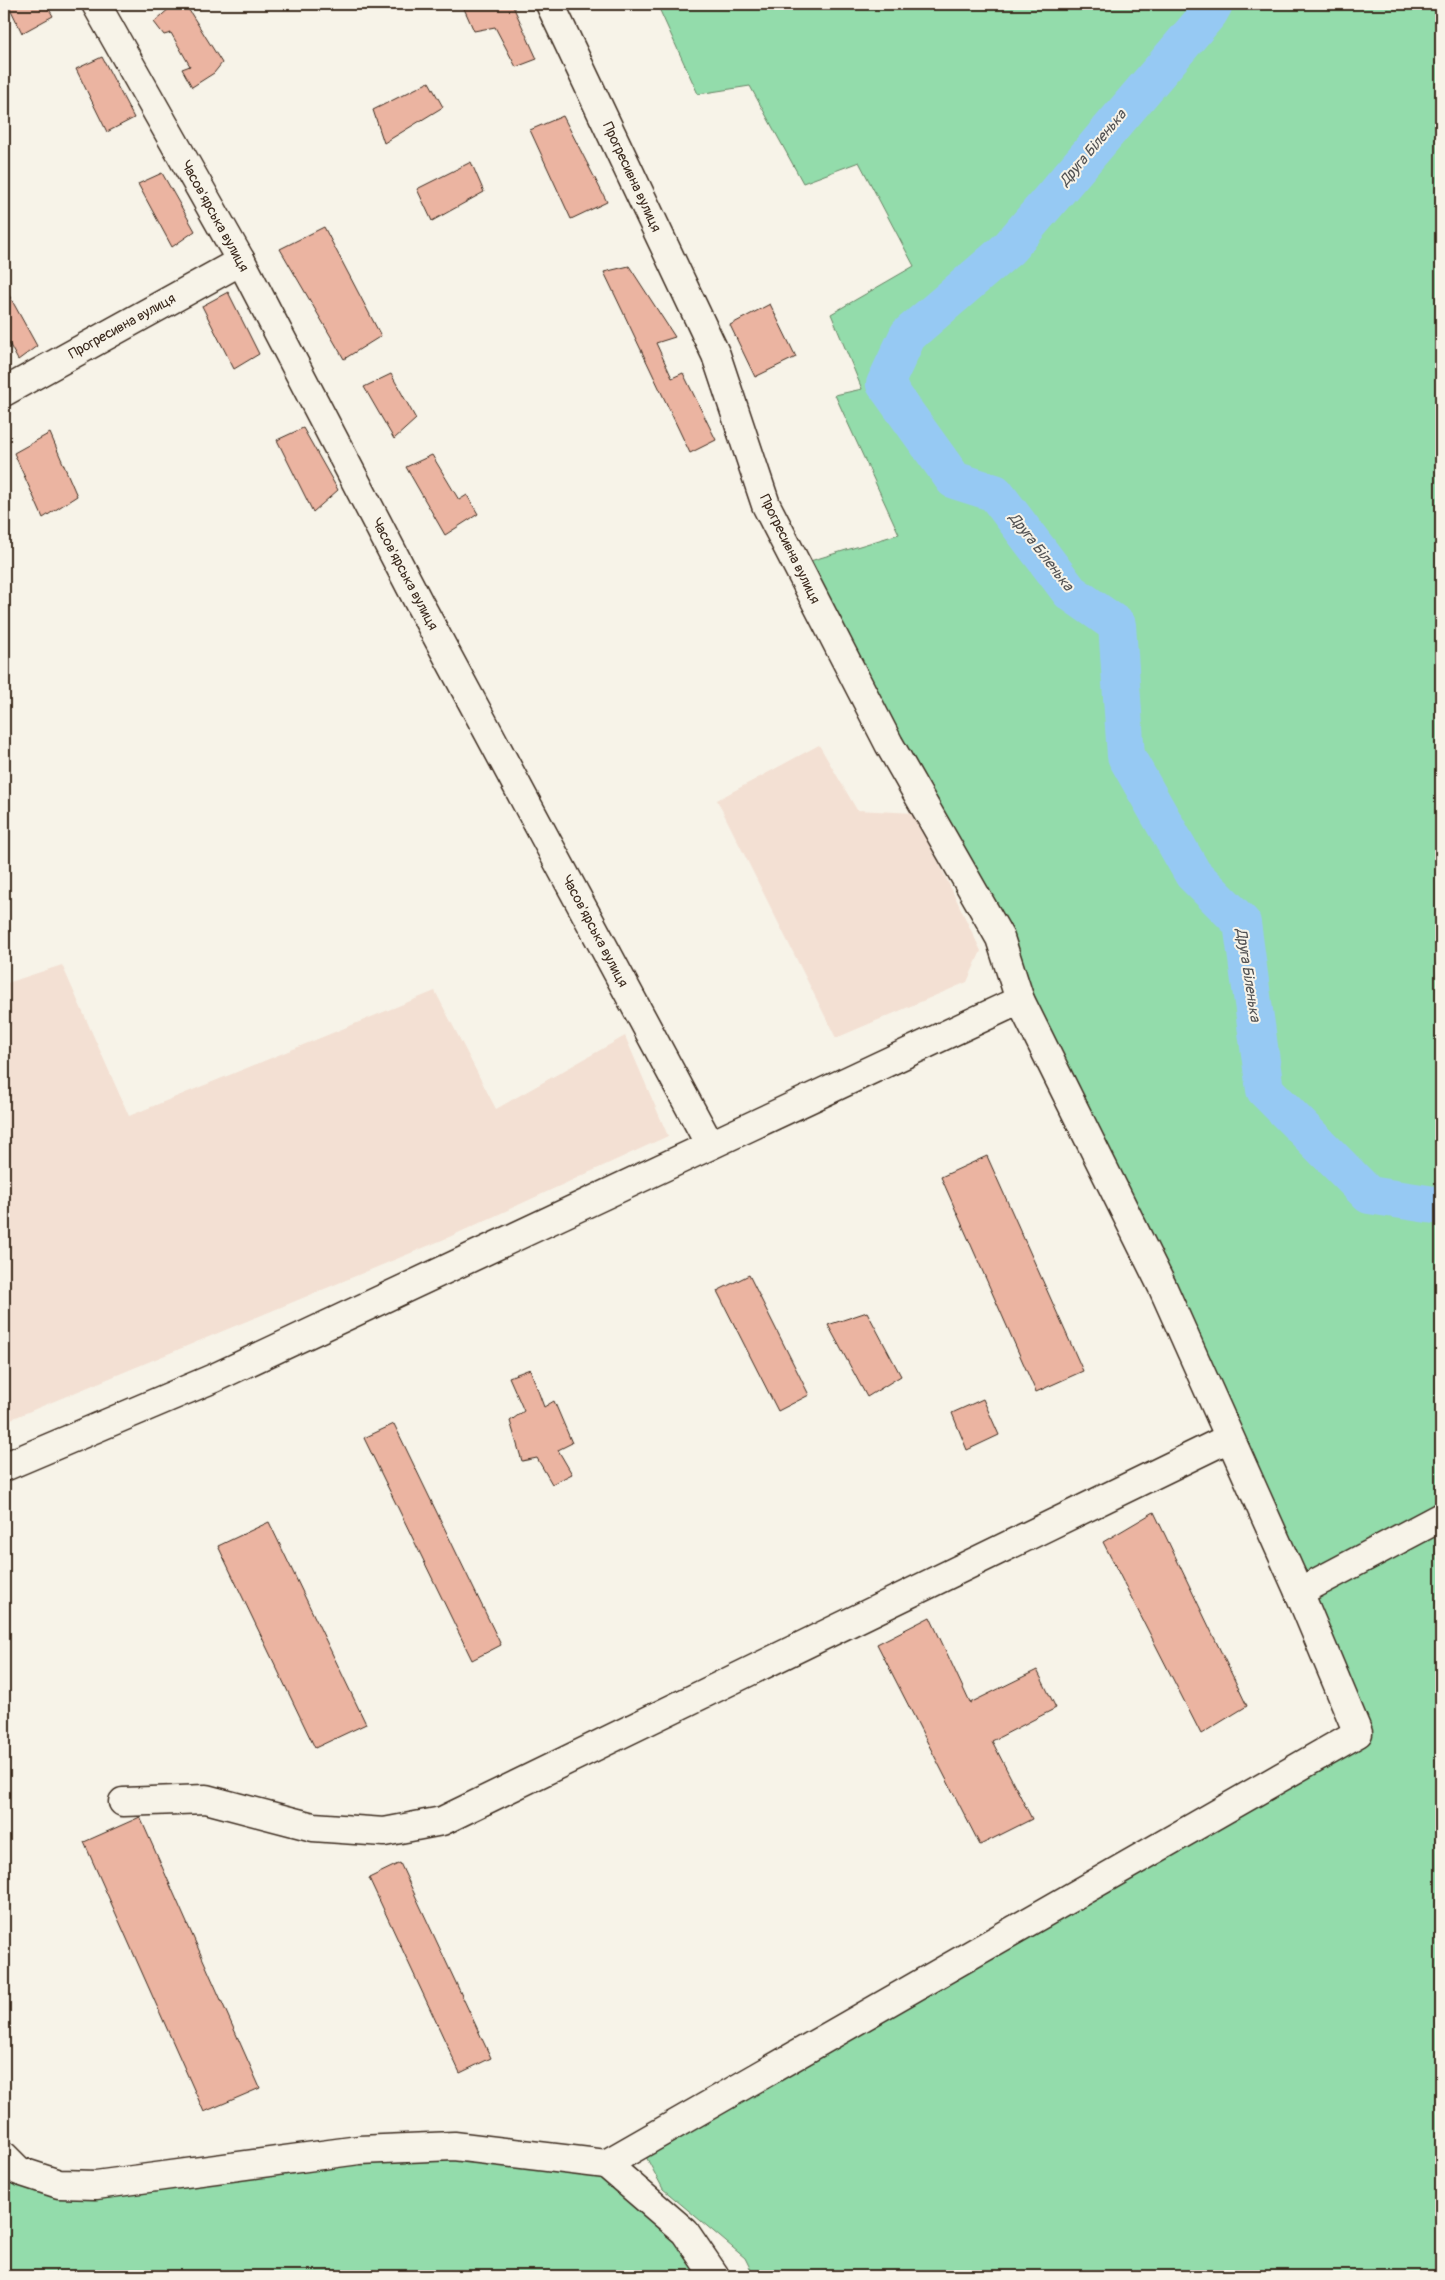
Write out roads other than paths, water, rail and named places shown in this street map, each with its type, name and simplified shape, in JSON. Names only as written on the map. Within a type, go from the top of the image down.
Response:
[{"type":"street","name":"Часов'ярська вулиця","points":[[96,4],[240,261],[424,611],[710,1145]]},
{"type":"street","name":"Прогресивна вулиця","points":[[550,4],[716,355],[766,505],[889,744],[1000,938],[1020,1000],[1162,1286],[1299,1592],[1358,1733],[606,2164]]},
{"type":"street","name":"Прогресивна вулиця","points":[[4,392],[240,261]]},
{"type":"street","points":[[4,1467],[214,1378],[1020,1000]]},
{"type":"street","points":[[123,1802],[206,1799],[313,1827],[384,1832],[442,1821],[1229,1438]]},
{"type":"street","points":[[1299,1592],[1441,1517]]},
{"type":"street","points":[[4,2156],[20,2171],[59,2184],[96,2185],[359,2150],[454,2146],[606,2164],[685,2232],[715,2276]]},
{"type":"waterway","name":"Друга Біленька","points":[[1214,4],[1209,13],[1009,248],[908,335],[885,384],[954,480],[995,493],[1070,592],[1117,625],[1126,756],[1193,874],[1242,923],[1265,1090],[1369,1195],[1441,1206]]}]
